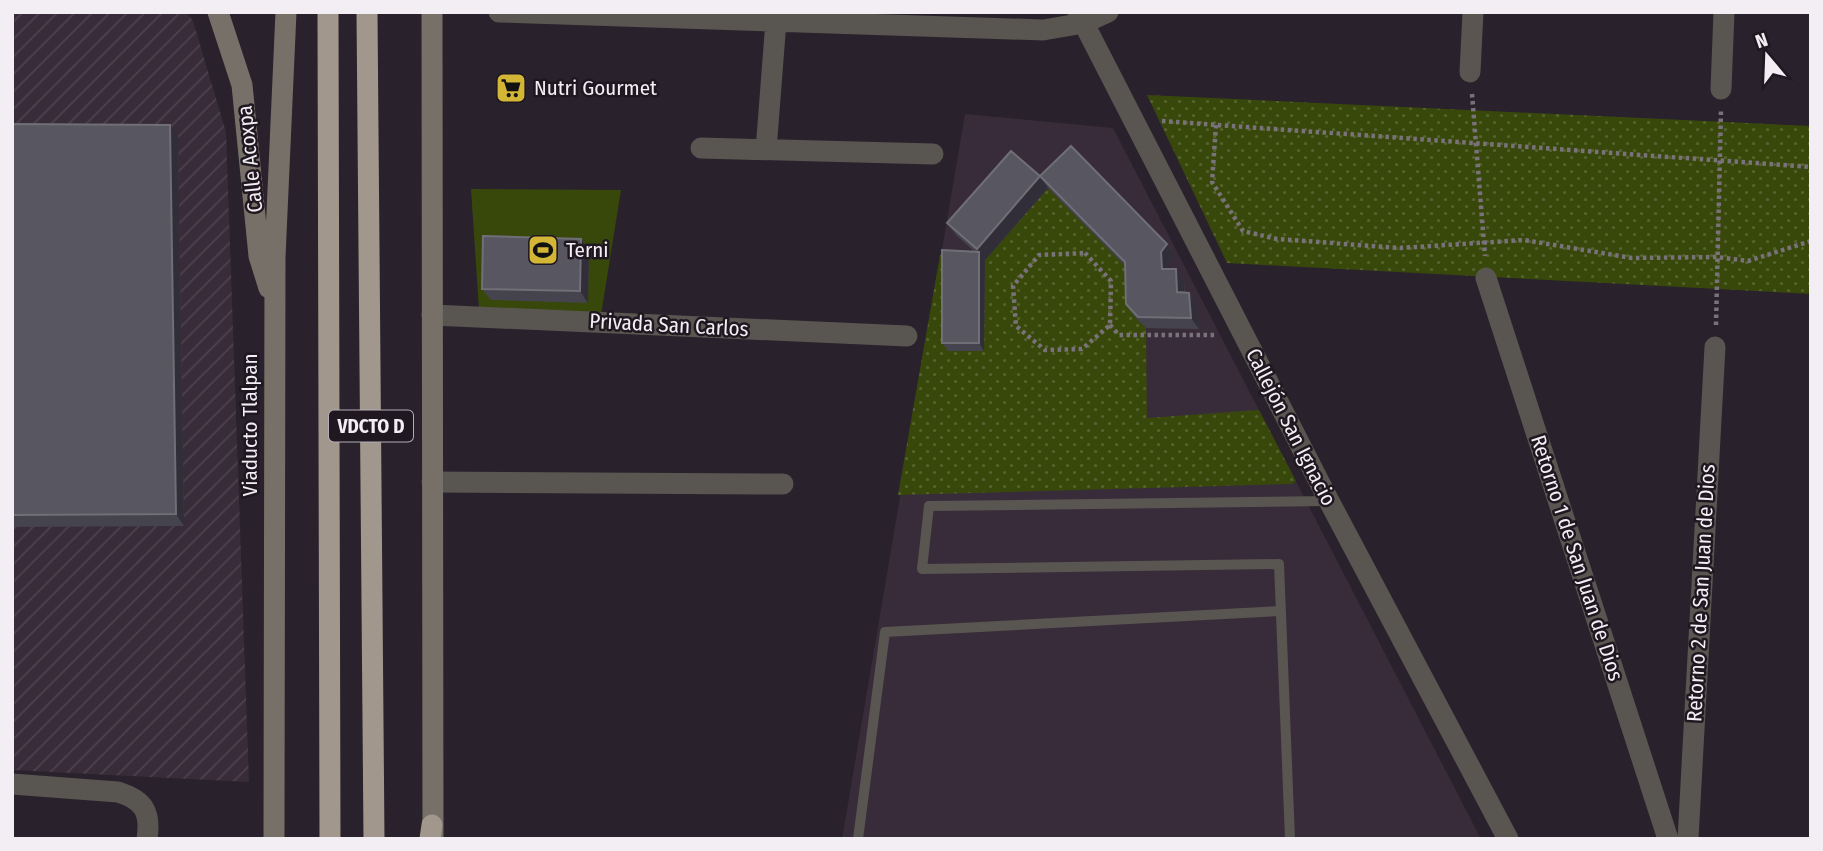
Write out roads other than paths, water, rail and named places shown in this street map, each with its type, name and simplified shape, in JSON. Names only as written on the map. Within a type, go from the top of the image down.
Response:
[{"type":"highway","name":"VDCTO D","points":[[328,12],[330,839]]},
{"type":"highway","name":"VDCTO D","points":[[367,12],[374,839]]},
{"type":"main road","name":"Calle Acoxpa","points":[[218,12],[242,85],[259,256],[275,307]]},
{"type":"main road","name":"Viaducto Tlalpan","points":[[274,839],[275,307],[286,12]]},
{"type":"main road","points":[[431,834],[432,12]]},
{"type":"street","points":[[499,12],[1037,30],[1108,12]]},
{"type":"street","points":[[1470,72],[1473,12]]},
{"type":"street","points":[[1721,89],[1724,12]]},
{"type":"street","name":"Callejón San Ignacio","points":[[1081,17],[1329,501],[1508,839]]},
{"type":"street","points":[[766,150],[776,21]]},
{"type":"street","points":[[701,148],[933,154]]},
{"type":"street","name":"Retorno 1 de San Juan de Dios","points":[[1486,278],[1668,839]]},
{"type":"street","name":"Privada San Carlos","points":[[432,315],[907,336]]},
{"type":"street","name":"Retorno 2 de San Juan de Dios","points":[[1688,839],[1715,347]]},
{"type":"street","points":[[432,482],[783,484]]},
{"type":"street","points":[[12,784],[118,792],[135,797],[146,808],[148,830]]},
{"type":"lane","points":[[1290,839],[1279,564],[922,569],[929,506],[1329,501]]},
{"type":"lane","points":[[858,839],[885,632],[1281,611]]},
{"type":"place","name":"Nutri Gourmet","points":[[511,88]]},
{"type":"place","name":"Terni","points":[[543,250]]}]
